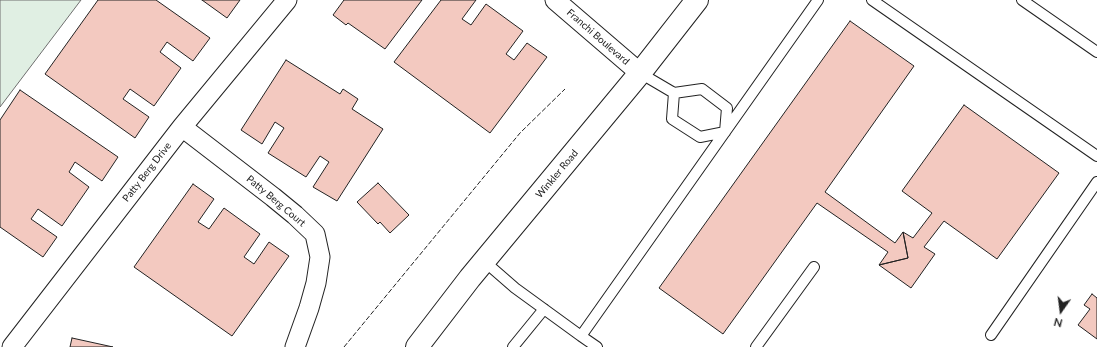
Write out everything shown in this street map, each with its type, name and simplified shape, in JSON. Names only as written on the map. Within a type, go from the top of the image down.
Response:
[{"type":"street","name":"Patty Berg Drive","points":[[12,347],[182,127],[288,0]]},
{"type":"street","name":"Franchi Boulevard","points":[[555,0],[640,74]]},
{"type":"street","name":"Winkler Road","points":[[417,347],[484,261],[640,74],[697,0]]},
{"type":"street","name":"Patty Berg Court","points":[[182,127],[279,201],[315,234],[320,256],[316,282],[309,308],[295,347]]},
{"type":"lane","points":[[581,336],[818,0]]},
{"type":"lane","points":[[872,0],[1097,156]]},
{"type":"lane","points":[[1022,0],[1097,52]]},
{"type":"lane","points":[[640,74],[674,93],[702,89],[727,108],[725,132]]},
{"type":"lane","points":[[674,93],[672,119],[700,137],[725,132]]},
{"type":"lane","points":[[991,335],[1097,182]]},
{"type":"lane","points":[[484,261],[515,288],[597,347]]},
{"type":"lane","points":[[756,347],[814,267]]},
{"type":"lane","points":[[513,347],[544,309]]},
{"type":"green space","points":[[0,0],[81,0],[0,107]]},
{"type":"building","points":[[98,0],[156,0],[210,38],[193,61],[167,42],[160,52],[181,68],[154,106],[130,89],[123,99],[149,117],[135,138],[45,74]]},
{"type":"building","points":[[202,0],[240,0],[227,18]]},
{"type":"building","points":[[344,0],[422,0],[385,49],[348,23],[346,25],[333,15]]},
{"type":"building","points":[[441,0],[476,0],[462,19],[471,25],[486,4],[523,31],[506,54],[514,60],[527,43],[547,57],[490,133],[394,62]]},
{"type":"building","points":[[850,21],[914,66],[825,192],[895,243],[903,232],[908,258],[879,265],[888,252],[817,203],[723,334],[659,288]]},
{"type":"building","points":[[286,60],[340,94],[343,89],[358,99],[352,109],[383,129],[337,201],[313,187],[329,162],[320,156],[306,177],[268,153],[284,128],[275,122],[262,144],[241,130]]},
{"type":"building","points":[[20,90],[118,157],[102,181],[75,162],[69,172],[89,187],[62,226],[38,209],[31,219],[57,237],[43,257],[0,227],[0,120]]},
{"type":"building","points":[[964,105],[1059,173],[997,259],[944,221],[924,247],[935,254],[911,288],[879,265],[908,258],[903,232],[913,238],[932,213],[902,191]]},
{"type":"building","points":[[378,183],[409,215],[390,233],[380,222],[378,224],[357,202]]},
{"type":"building","points":[[193,184],[214,199],[198,222],[209,229],[224,208],[260,234],[244,257],[254,264],[269,242],[289,256],[232,336],[134,267]]},
{"type":"building","points":[[1092,294],[1097,298],[1097,339],[1078,325],[1090,309],[1084,305]]},
{"type":"building","points":[[72,338],[113,347],[70,347]]},
{"type":"fence","points":[[344,347],[520,133],[565,89]]}]
